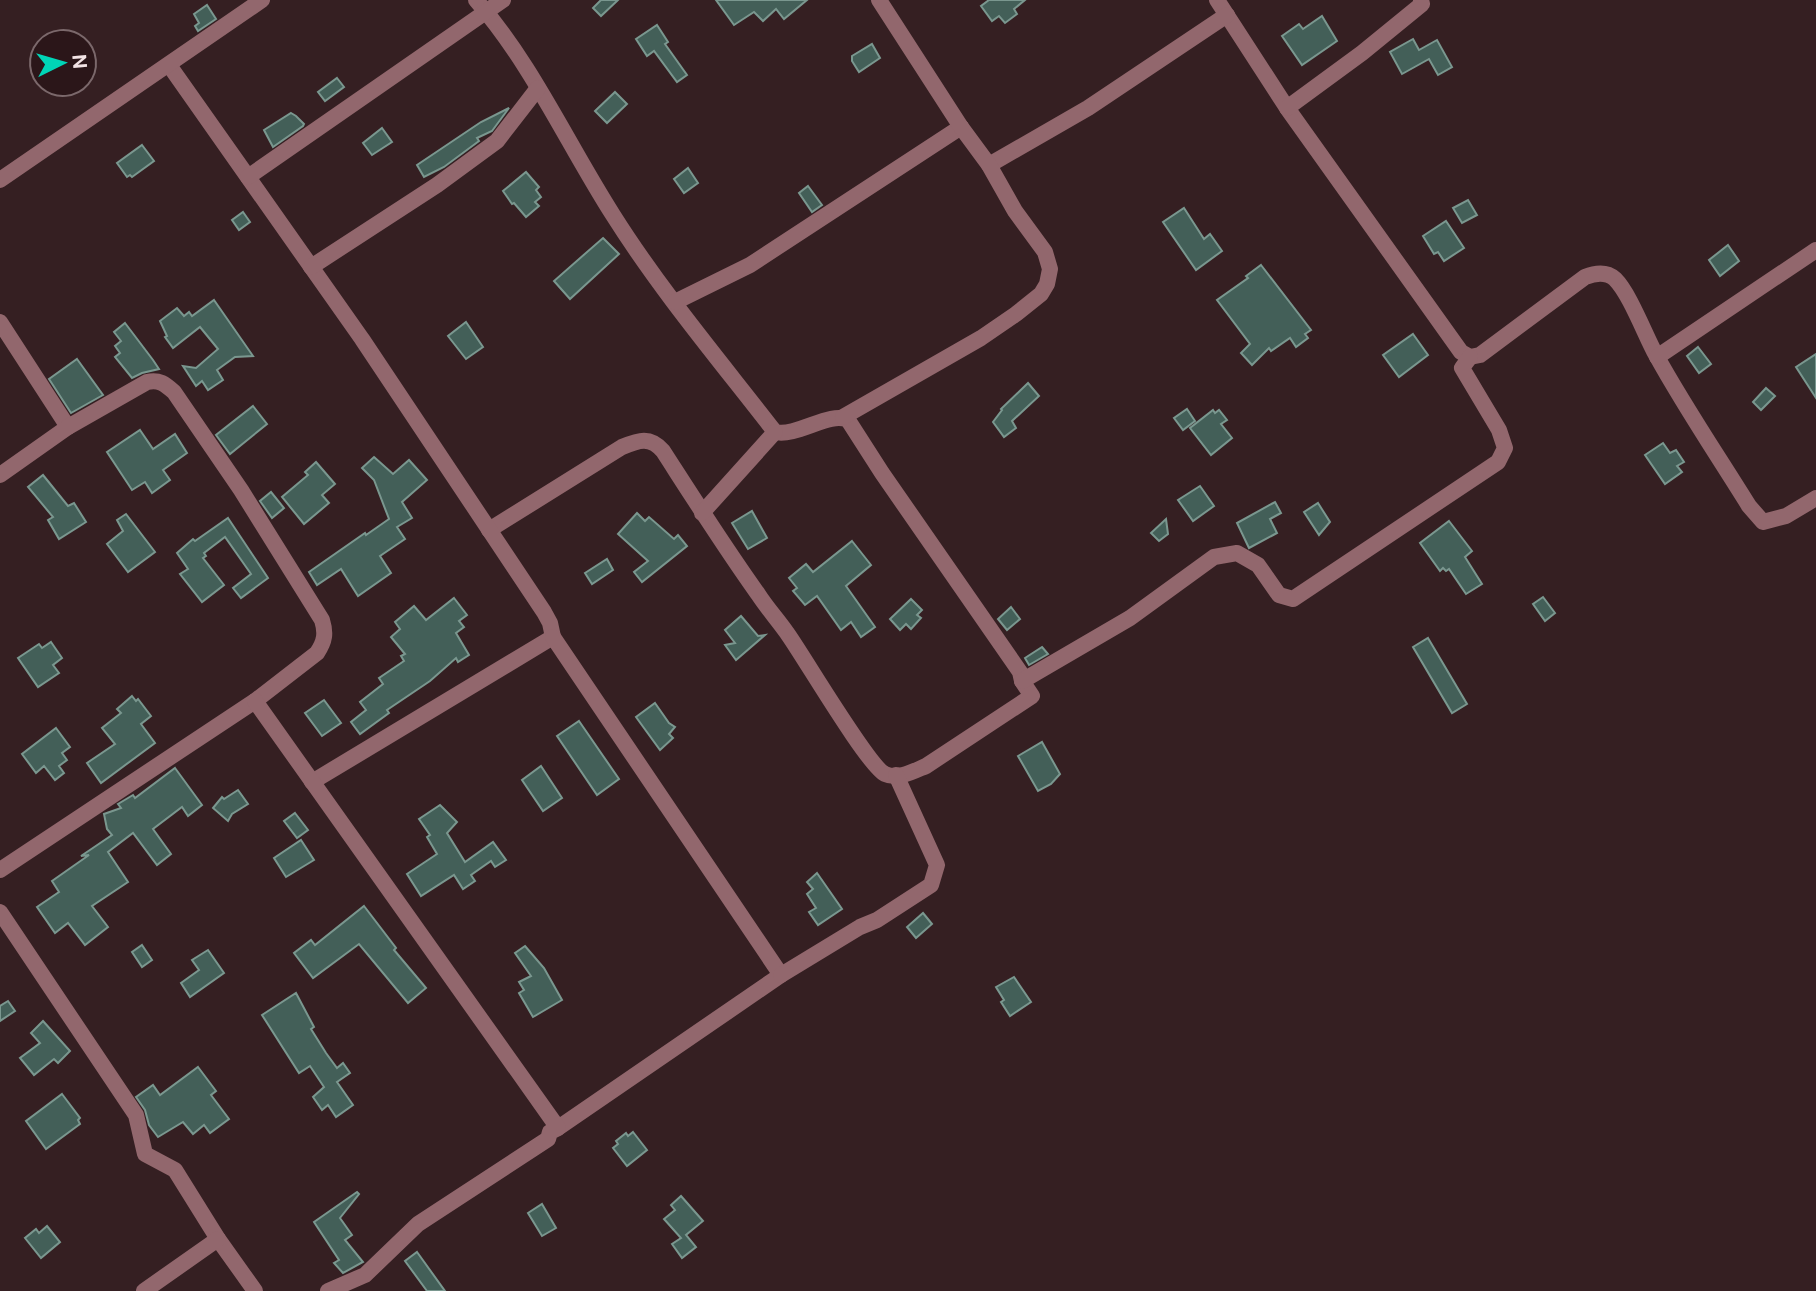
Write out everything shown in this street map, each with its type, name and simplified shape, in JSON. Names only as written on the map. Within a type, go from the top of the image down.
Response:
[{"type":"street","points":[[0,180],[262,0]]},
{"type":"street","points":[[248,177],[481,6],[503,0]]},
{"type":"street","points":[[481,6],[516,52],[615,218],[675,302],[775,432],[788,433],[843,417],[991,331],[1032,302],[1047,284],[1050,269],[1045,253],[879,0]]},
{"type":"street","points":[[1217,0],[1287,108],[1461,352],[1470,357],[1480,355],[1585,277],[1601,273],[1614,279],[1623,290],[1657,357],[1748,506],[1763,522],[1786,516],[1816,498]]},
{"type":"street","points":[[1287,108],[1382,37],[1422,4],[1421,0]]},
{"type":"street","points":[[989,165],[1088,108],[1227,15]]},
{"type":"street","points":[[169,65],[362,338],[544,612],[550,622],[553,637],[781,975]]},
{"type":"street","points":[[311,267],[437,185],[497,141],[538,88]]},
{"type":"street","points":[[675,302],[750,264],[961,127]]},
{"type":"street","points":[[1657,357],[1816,250]]},
{"type":"street","points":[[0,322],[68,427]]},
{"type":"street","points":[[1022,681],[1130,618],[1214,557],[1237,553],[1258,565],[1279,596],[1293,599],[1498,462],[1505,448],[1499,430],[1462,368],[1470,357]]},
{"type":"street","points":[[0,475],[68,427],[156,379],[174,392],[241,490],[321,620],[325,635],[324,643],[317,653],[255,701],[0,870]]},
{"type":"street","points":[[489,530],[622,447],[646,439],[656,443],[759,596],[788,633],[876,766],[885,774],[911,773],[1032,696],[1022,681],[1020,672],[957,579],[848,420],[843,417]]},
{"type":"street","points":[[702,513],[775,432]]},
{"type":"street","points":[[312,782],[553,637]]},
{"type":"street","points":[[255,701],[558,1128]]},
{"type":"street","points":[[328,1291],[365,1275],[418,1224],[548,1139],[550,1132],[781,975],[860,927],[877,920],[931,884],[937,865],[896,775]]},
{"type":"street","points":[[0,912],[136,1115],[145,1154],[175,1170],[218,1239],[255,1291]]},
{"type":"street","points":[[144,1291],[218,1239]]},
{"type":"building","points":[[601,0],[618,0],[601,16],[593,8]]},
{"type":"building","points":[[716,0],[807,0],[784,19],[776,9],[763,21],[754,12],[734,25]]},
{"type":"building","points":[[989,0],[1025,0],[1014,9],[1017,14],[1005,23],[999,16],[992,21],[981,6]]},
{"type":"building","points":[[207,5],[216,19],[198,31],[195,26],[199,23],[194,14]]},
{"type":"building","points":[[1322,16],[1337,41],[1302,65],[1282,36],[1299,24],[1303,29]]},
{"type":"building","points":[[657,25],[668,42],[665,44],[687,75],[677,82],[654,51],[647,56],[636,39]]},
{"type":"building","points":[[1413,39],[1419,50],[1437,40],[1452,67],[1438,75],[1429,59],[1402,74],[1390,52]]},
{"type":"building","points":[[872,44],[880,58],[859,72],[852,56]]},
{"type":"building","points":[[337,78],[344,87],[325,101],[318,92]]},
{"type":"building","points":[[615,92],[627,104],[607,123],[595,111]]},
{"type":"building","points":[[509,108],[492,131],[477,138],[479,141],[444,167],[424,177],[417,165],[481,122]]},
{"type":"building","points":[[291,113],[303,126],[273,147],[264,130]]},
{"type":"building","points":[[382,128],[392,142],[372,155],[363,143]]},
{"type":"building","points":[[142,145],[154,161],[132,177],[127,177],[117,163]]},
{"type":"building","points":[[688,168],[698,183],[684,193],[674,179]]},
{"type":"building","points":[[526,172],[539,187],[536,190],[541,197],[535,202],[539,206],[526,217],[503,191]]},
{"type":"building","points":[[808,186],[822,205],[812,212],[799,193]]},
{"type":"building","points":[[1468,200],[1477,215],[1462,223],[1453,208]]},
{"type":"building","points":[[1184,208],[1204,239],[1210,234],[1222,251],[1196,270],[1163,222]]},
{"type":"building","points":[[243,212],[250,222],[239,230],[232,220]]},
{"type":"building","points":[[1446,221],[1464,248],[1444,261],[1438,252],[1434,254],[1423,236]]},
{"type":"building","points":[[603,238],[619,254],[570,299],[554,281]]},
{"type":"building","points":[[1728,245],[1739,261],[1720,276],[1709,260]]},
{"type":"building","points":[[1261,265],[1311,330],[1305,334],[1308,338],[1296,347],[1290,338],[1271,351],[1269,348],[1252,365],[1241,353],[1250,344],[1217,300]]},
{"type":"building","points":[[214,300],[253,356],[235,357],[217,370],[223,380],[208,390],[202,381],[196,386],[183,366],[196,368],[218,349],[200,327],[173,348],[165,337],[167,336],[160,321],[177,308],[184,316],[189,312],[192,316]]},
{"type":"building","points":[[466,322],[483,347],[466,359],[448,336]]},
{"type":"building","points":[[125,323],[159,369],[132,378],[115,357],[120,353],[115,346],[121,341],[114,332]]},
{"type":"building","points":[[1413,334],[1428,355],[1399,377],[1383,355]]},
{"type":"building","points":[[1698,347],[1711,364],[1699,373],[1687,356]]},
{"type":"building","points":[[1816,354],[1816,398],[1796,367]]},
{"type":"building","points":[[77,359],[103,395],[71,413],[49,379]]},
{"type":"building","points":[[1028,383],[1039,396],[1012,421],[1016,428],[1004,437],[993,422],[1001,409]]},
{"type":"building","points":[[1766,388],[1775,396],[1761,410],[1753,402]]},
{"type":"building","points":[[253,406],[267,424],[230,454],[216,435]]},
{"type":"building","points":[[1187,409],[1195,421],[1183,430],[1174,418]]},
{"type":"building","points":[[1213,410],[1215,413],[1219,410],[1227,420],[1221,424],[1232,438],[1211,455],[1190,428]]},
{"type":"building","points":[[140,430],[153,449],[175,434],[187,453],[163,470],[170,480],[152,493],[145,482],[132,490],[107,452]]},
{"type":"building","points":[[1663,443],[1670,453],[1676,450],[1684,462],[1677,466],[1682,472],[1665,484],[1645,455]]},
{"type":"building","points":[[374,457],[393,474],[409,460],[427,480],[402,502],[412,518],[397,527],[405,539],[380,556],[391,573],[358,596],[341,569],[317,585],[309,572],[389,519],[374,480],[362,468]]},
{"type":"building","points":[[316,462],[335,484],[322,495],[329,503],[304,524],[282,497],[308,475],[305,472]]},
{"type":"building","points":[[43,475],[68,506],[74,503],[86,522],[59,539],[48,520],[53,517],[28,487]]},
{"type":"building","points":[[1200,486],[1214,506],[1193,521],[1178,500]]},
{"type":"building","points":[[271,492],[284,508],[272,518],[260,501]]},
{"type":"building","points":[[1275,502],[1281,513],[1270,519],[1277,533],[1249,548],[1237,523]]},
{"type":"building","points":[[1318,503],[1330,522],[1319,535],[1304,512]]},
{"type":"building","points":[[752,511],[767,538],[748,549],[732,523]]},
{"type":"building","points":[[637,513],[645,521],[649,517],[674,539],[678,535],[687,546],[642,582],[634,572],[648,561],[618,534]]},
{"type":"building","points":[[126,514],[155,552],[128,572],[107,544],[123,531],[117,520]]},
{"type":"building","points":[[228,518],[268,578],[241,598],[233,588],[251,574],[225,537],[204,553],[206,556],[203,558],[224,585],[202,602],[180,574],[188,569],[177,553],[193,539],[195,541]]},
{"type":"building","points":[[1166,519],[1168,534],[1159,541],[1151,533]]},
{"type":"building","points":[[1449,521],[1472,551],[1465,557],[1482,584],[1466,594],[1449,569],[1446,571],[1443,568],[1440,571],[1420,543]]},
{"type":"building","points":[[852,541],[871,565],[846,586],[875,627],[861,637],[851,622],[841,630],[817,596],[805,605],[793,591],[797,588],[789,578],[806,564],[813,572]]},
{"type":"building","points":[[607,559],[613,570],[592,584],[585,573]]},
{"type":"building","points":[[1543,597],[1555,613],[1545,621],[1533,604]]},
{"type":"building","points":[[454,598],[467,615],[459,621],[464,627],[456,633],[469,655],[458,662],[456,658],[360,734],[351,722],[366,710],[360,702],[383,684],[379,678],[404,661],[401,656],[405,654],[391,637],[400,629],[395,622],[414,606],[426,620]]},
{"type":"building","points":[[911,599],[922,610],[917,615],[921,618],[911,629],[906,624],[900,630],[890,619]]},
{"type":"building","points":[[1011,607],[1020,619],[1007,630],[998,619]]},
{"type":"building","points":[[741,616],[758,636],[765,635],[736,660],[725,645],[735,643],[725,630]]},
{"type":"building","points":[[1428,638],[1467,704],[1452,713],[1413,647]]},
{"type":"building","points":[[51,642],[62,658],[53,665],[59,673],[38,687],[18,658],[39,644],[42,648]]},
{"type":"building","points":[[1042,647],[1048,654],[1029,665],[1025,658]]},
{"type":"building","points":[[132,696],[136,701],[138,699],[151,716],[141,724],[155,743],[101,783],[87,763],[115,744],[102,728],[121,713],[117,709]]},
{"type":"building","points":[[324,700],[341,723],[322,736],[305,713]]},
{"type":"building","points":[[655,703],[675,727],[669,734],[673,738],[660,750],[636,717]]},
{"type":"building","points":[[579,721],[619,779],[597,795],[557,736]]},
{"type":"building","points":[[56,728],[70,747],[62,753],[67,760],[59,766],[64,773],[55,780],[44,766],[36,773],[22,754]]},
{"type":"building","points":[[1042,742],[1060,774],[1051,784],[1038,791],[1018,756]]},
{"type":"building","points":[[541,766],[562,798],[543,811],[522,780]]},
{"type":"building","points":[[175,768],[202,805],[188,816],[182,807],[153,829],[171,854],[157,865],[133,833],[108,852],[128,882],[92,906],[108,927],[85,945],[68,923],[55,933],[37,907],[59,892],[52,881],[89,855],[81,856],[112,835],[107,829],[104,814],[121,808],[118,804],[133,795],[135,798]]},
{"type":"building","points":[[238,790],[248,804],[232,814],[228,821],[213,808],[222,797],[224,799]]},
{"type":"building","points":[[440,805],[457,822],[447,833],[465,862],[493,842],[506,860],[495,867],[491,861],[471,875],[475,881],[463,889],[454,875],[421,896],[407,874],[437,854],[427,837],[430,835],[419,819]]},
{"type":"building","points":[[295,813],[308,830],[297,838],[284,821]]},
{"type":"building","points":[[301,840],[314,860],[286,877],[274,858]]},
{"type":"building","points":[[817,873],[842,909],[818,925],[809,912],[816,908],[807,894],[813,889],[807,882]]},
{"type":"building","points":[[364,906],[396,948],[394,950],[426,988],[408,1003],[359,944],[313,978],[294,953],[311,940],[315,945]]},
{"type":"building","points":[[923,913],[932,924],[916,938],[907,927]]},
{"type":"building","points":[[142,945],[152,960],[142,967],[132,952]]},
{"type":"building","points":[[525,946],[544,968],[562,1000],[533,1017],[519,993],[524,990],[519,982],[531,976],[515,953]]},
{"type":"building","points":[[208,950],[224,973],[190,997],[181,983],[199,970],[192,960]]},
{"type":"building","points":[[1014,977],[1031,1002],[1010,1016],[996,987]]},
{"type":"building","points":[[296,993],[314,1027],[311,1029],[326,1053],[337,1068],[343,1063],[350,1073],[337,1082],[353,1105],[336,1117],[328,1105],[322,1110],[313,1097],[324,1087],[310,1066],[299,1073],[262,1015]]},
{"type":"building","points":[[8,1001],[15,1011],[0,1021],[0,1006]]},
{"type":"building","points":[[43,1021],[70,1051],[58,1063],[54,1059],[34,1075],[20,1058],[40,1043],[31,1033]]},
{"type":"building","points":[[198,1067],[216,1091],[211,1095],[229,1119],[210,1133],[204,1125],[193,1134],[183,1122],[158,1137],[149,1125],[145,1110],[136,1097],[153,1085],[160,1095]]},
{"type":"building","points":[[62,1094],[80,1118],[80,1124],[46,1149],[26,1121]]},
{"type":"building","points":[[633,1132],[647,1150],[627,1166],[613,1148],[618,1144],[616,1141],[626,1133],[628,1136]]},
{"type":"building","points":[[357,1192],[359,1194],[340,1218],[352,1235],[345,1240],[363,1262],[343,1273],[334,1263],[339,1260],[314,1222]]},
{"type":"building","points":[[681,1196],[703,1221],[686,1235],[696,1247],[682,1258],[672,1244],[681,1238],[664,1219],[675,1210],[671,1205]]},
{"type":"building","points":[[542,1204],[556,1228],[542,1236],[528,1213]]},
{"type":"building","points":[[47,1226],[60,1242],[41,1258],[25,1238],[36,1229],[39,1233]]},
{"type":"building","points":[[417,1252],[445,1291],[427,1291],[405,1261]]}]
